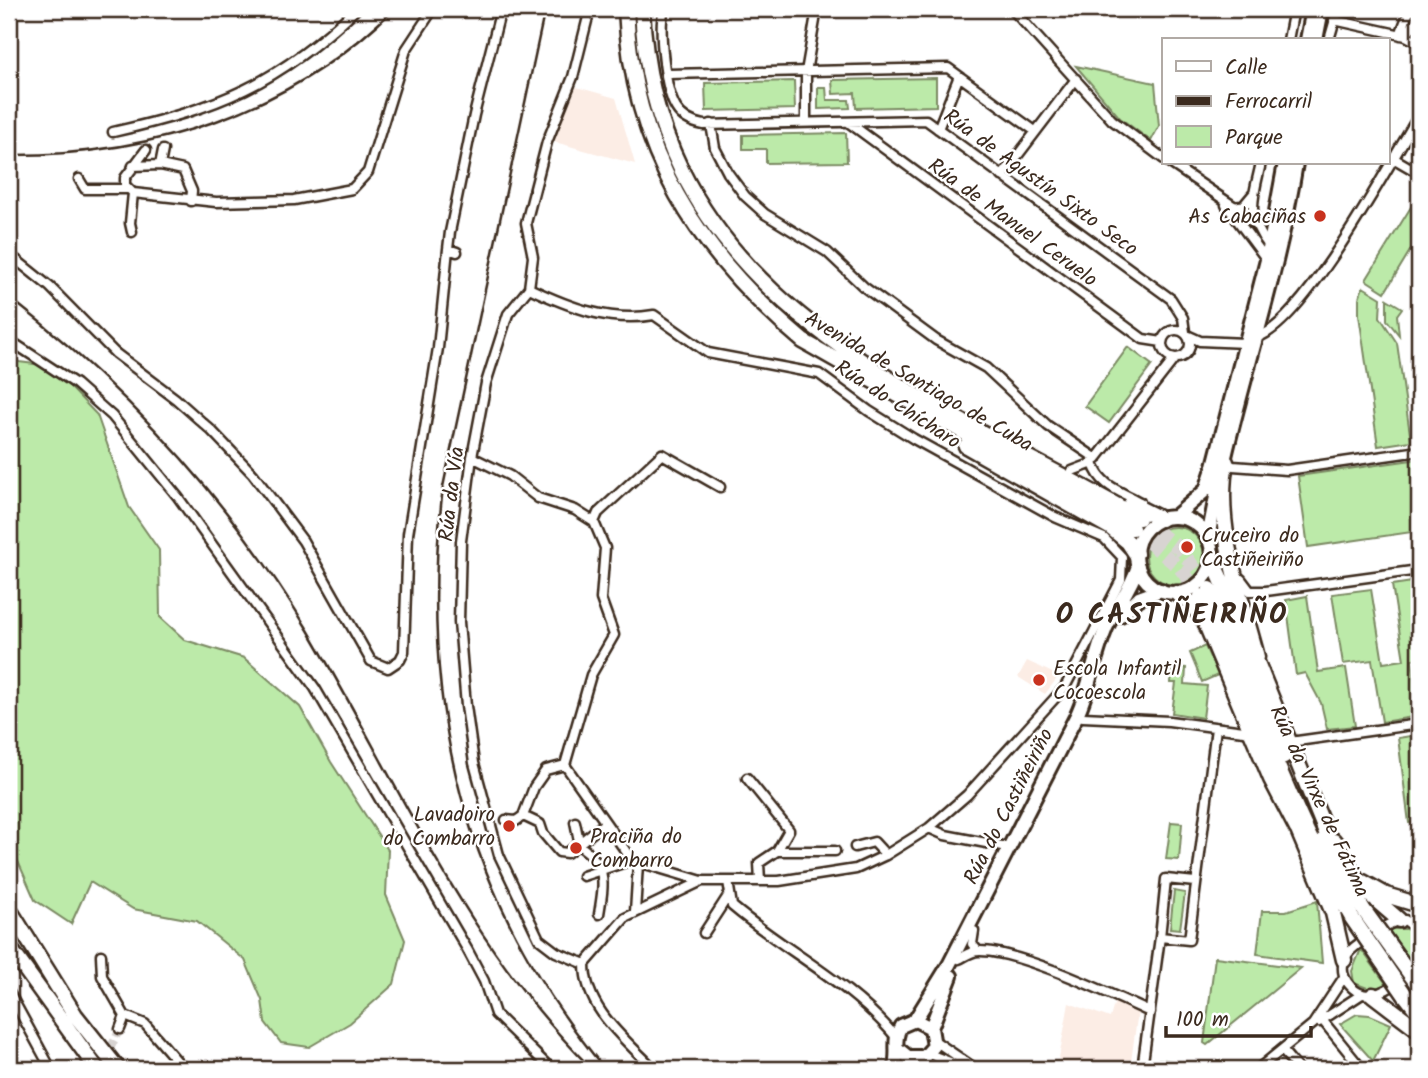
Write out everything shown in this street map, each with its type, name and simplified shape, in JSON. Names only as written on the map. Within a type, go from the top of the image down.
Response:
[{"type":"highway","name":"Avenida de Santiago de Cuba","points":[[626,9],[634,77],[645,118],[678,197],[728,271],[757,302],[803,341],[1135,523],[868,366],[767,289],[719,233],[693,192],[656,100],[647,61],[642,9]]},
{"type":"highway","points":[[803,341],[868,390],[1111,528],[1128,542],[1137,560]]},
{"type":"highway","points":[[832,341],[882,365],[1072,471],[1169,517]]},
{"type":"highway","points":[[1226,462],[1225,520],[1261,672]]},
{"type":"highway","points":[[1212,559],[1322,818],[1344,879]]},
{"type":"highway","points":[[1176,593],[1189,601],[1205,622],[1251,732],[1297,828],[1333,913],[1344,960]]},
{"type":"highway","name":"Rúa da Virxe de Fátima","points":[[1206,593],[1275,760],[1344,879],[1358,914],[1405,995],[1419,1013]]},
{"type":"highway","points":[[1297,828],[1344,879],[1362,888],[1404,921]]},
{"type":"highway","points":[[1344,879],[1419,905]]},
{"type":"highway","points":[[9,909],[75,1015],[118,1069]]},
{"type":"highway","name":"Rúa da Virxe de Fátima","points":[[1358,914],[1419,986]]},
{"type":"highway","points":[[9,947],[97,1069]]},
{"type":"highway","points":[[1367,995],[1419,1030]]},
{"type":"main road","points":[[1307,38],[1313,9]]},
{"type":"main road","points":[[1316,38],[1322,9]]},
{"type":"main road","name":"Rúa do Castiñeiriño","points":[[894,1069],[897,1043],[949,965],[1085,698],[1107,626],[1131,587],[1143,532],[1206,490],[1267,260],[1285,164]]},
{"type":"main road","points":[[1137,560],[1144,578],[1161,590],[1176,593],[1198,585],[1207,574],[1212,559],[1208,539],[1216,490],[1226,462],[1258,337],[1290,204],[1296,164]]},
{"type":"main road","points":[[1169,517],[1195,523],[1208,539]]},
{"type":"main road","name":"Rúa do Castiñeiriño","points":[[931,1028],[959,960],[1083,717],[1117,620],[1133,602],[1161,590]]},
{"type":"main road","points":[[993,895],[1006,854],[1023,833]]},
{"type":"main road","points":[[897,1043],[910,1064],[929,1054],[935,1041],[931,1028],[910,1021]]},
{"type":"street","points":[[113,132],[191,113],[244,92],[313,48],[356,9]]},
{"type":"street","points":[[79,179],[85,190],[130,191],[191,201],[294,200],[337,194],[356,186],[373,160],[406,50],[433,9]]},
{"type":"street","points":[[9,254],[50,287],[115,353],[176,399],[237,455],[303,541],[371,661],[388,668],[400,660],[404,653],[408,534],[474,115],[501,9]]},
{"type":"street","points":[[529,288],[526,266],[533,257],[526,223],[547,142],[573,77],[590,9]]},
{"type":"street","points":[[664,9],[660,29],[668,74],[948,68],[1035,131]]},
{"type":"street","points":[[806,122],[806,72],[817,9]]},
{"type":"street","points":[[1012,9],[1118,126],[1162,158]]},
{"type":"street","points":[[1288,38],[1294,9]]},
{"type":"street","points":[[1330,38],[1338,9]]},
{"type":"street","points":[[1403,36],[1410,9]]},
{"type":"street","points":[[1403,36],[1419,16]]},
{"type":"street","points":[[1334,20],[1403,36],[1419,43]]},
{"type":"street","name":"Rúa de Agustín Sixto Seco","points":[[668,74],[676,108],[685,118],[701,125],[926,120],[1171,299],[1187,334]]},
{"type":"street","points":[[938,129],[959,76]]},
{"type":"street","points":[[1002,176],[1076,79]]},
{"type":"street","points":[[1390,163],[1419,115]]},
{"type":"street","name":"Rúa de Manuel Ceruelo","points":[[848,122],[1143,339],[1162,342]]},
{"type":"street","points":[[711,124],[715,148],[728,173],[745,196],[765,214],[827,252],[864,287],[936,340],[986,368],[1048,426],[1095,461],[1098,478],[1104,483],[1169,517]]},
{"type":"street","points":[[132,232],[130,191],[125,178],[146,150]]},
{"type":"street","points":[[160,165],[163,150]]},
{"type":"street","points":[[1393,158],[1419,173]]},
{"type":"street","points":[[1172,164],[1238,208],[1254,192]]},
{"type":"street","points":[[1261,164],[1254,192],[1253,219],[1258,232],[1269,246]]},
{"type":"street","points":[[1290,204],[1302,164]]},
{"type":"street","points":[[1258,337],[1269,334],[1307,295],[1389,164]]},
{"type":"street","points":[[133,166],[160,165],[183,170],[192,191],[191,201]]},
{"type":"street","points":[[1206,187],[1236,215],[1267,260]]},
{"type":"street","name":"Rúa do Chícharo","points":[[529,288],[562,303],[605,316],[634,318],[654,315],[708,353],[763,365],[806,369],[819,374],[869,411],[914,439],[1055,517],[1104,538],[1119,551],[1124,570],[1121,580],[1080,663],[1065,687],[967,795],[929,828]]},
{"type":"street","name":"Rúa da Vía","points":[[529,288],[508,314],[499,338],[472,457],[461,541],[459,622],[474,763],[499,855],[532,928],[548,947],[585,964]]},
{"type":"street","points":[[1160,375],[1165,352],[1162,342],[1172,330],[1178,310]]},
{"type":"street","points":[[1172,330],[1200,341],[1245,343]]},
{"type":"street","points":[[1187,334],[1191,347]]},
{"type":"street","points":[[9,340],[76,384],[112,416],[214,544],[327,708],[467,949],[484,981],[495,1014],[551,1069]]},
{"type":"street","points":[[1072,471],[1095,461],[1160,375],[1175,358],[1184,356],[1200,341]]},
{"type":"street","points":[[1165,352],[1175,358]]},
{"type":"street","points":[[1226,462],[1233,466],[1287,470],[1419,451]]},
{"type":"street","points":[[594,522],[598,513],[662,454],[720,487]]},
{"type":"street","points":[[472,457],[510,476],[538,498],[575,510],[594,522],[606,548],[601,599],[614,635],[591,675],[565,765]]},
{"type":"street","points":[[1225,520],[1232,531],[1246,588],[1266,592]]},
{"type":"street","points":[[1247,616],[1248,601],[1266,592],[1419,570]]},
{"type":"street","points":[[1083,717],[1170,722],[1251,732]]},
{"type":"street","points":[[1290,743],[1419,724]]},
{"type":"street","points":[[1160,937],[1189,940],[1216,728]]},
{"type":"street","points":[[506,820],[516,821],[523,816],[534,787],[546,770],[565,765]]},
{"type":"street","points":[[565,765],[635,862],[635,912]]},
{"type":"street","points":[[747,778],[789,830],[778,851],[759,863],[760,881]]},
{"type":"street","points":[[523,816],[536,821],[559,852],[567,853],[580,846],[605,823]]},
{"type":"street","points":[[575,822],[580,846],[597,857],[604,880],[599,914]]},
{"type":"street","points":[[583,876],[635,862],[702,881],[760,881],[856,869],[886,855],[929,828],[991,845],[1006,854]]},
{"type":"street","points":[[855,847],[874,842],[886,855]]},
{"type":"street","points":[[778,851],[835,851]]},
{"type":"street","points":[[1142,1069],[1166,879],[1195,882]]},
{"type":"street","points":[[654,1069],[590,997],[585,964],[625,918],[702,881]]},
{"type":"street","points":[[728,881],[728,896],[732,906],[814,963],[883,1021],[897,1043]]},
{"type":"street","points":[[704,933],[728,896]]},
{"type":"street","points":[[1258,1069],[1313,1024],[1344,977],[1344,960],[1355,947],[1404,921],[1419,920]]},
{"type":"street","points":[[1404,921],[1419,931]]},
{"type":"street","points":[[974,931],[972,944],[978,951]]},
{"type":"street","points":[[959,960],[978,951],[1004,955],[1084,983],[1150,1012]]},
{"type":"street","points":[[102,955],[102,976],[125,1016],[145,1024],[184,1069]]},
{"type":"street","points":[[1313,1024],[1367,995],[1386,989],[1419,964]]},
{"type":"street","points":[[1344,977],[1367,995]]},
{"type":"street","points":[[9,992],[51,1069]]},
{"type":"street","points":[[120,1029],[125,1016]]},
{"type":"street","points":[[883,1021],[910,1021]]},
{"type":"street","points":[[1322,1021],[1362,1069]]},
{"type":"street","points":[[935,1041],[976,1069]]},
{"type":"street","points":[[1282,1050],[1298,1069]]},
{"type":"street","points":[[929,1054],[970,1069]]},
{"type":"shaded area","points":[[573,86],[616,98],[635,164],[551,141]]},
{"type":"shaded area","name":"Escola Infantil Cocoescola","points":[[1027,661],[1059,676],[1045,694],[1018,677]]},
{"type":"shaded area","points":[[1115,1001],[1138,1011],[1130,1069],[1057,1069],[1069,1003],[1110,1018]]},
{"type":"green space","points":[[1076,66],[1155,83],[1159,126],[1151,141],[1120,118]]},
{"type":"green space","points":[[936,78],[936,106],[856,108],[855,93],[833,94],[832,80]]},
{"type":"green space","points":[[794,81],[795,109],[706,111],[705,83]]},
{"type":"green space","points":[[818,87],[826,87],[827,100],[849,100],[850,108],[818,109]]},
{"type":"green space","points":[[846,133],[847,162],[766,163],[766,149],[743,149],[743,135]]},
{"type":"green space","points":[[1419,194],[1419,236],[1385,292],[1366,280]]},
{"type":"green space","points":[[1363,287],[1381,298],[1380,317],[1397,343],[1411,441],[1378,446],[1359,315],[1359,298]]},
{"type":"green space","points":[[1387,299],[1402,308],[1397,315],[1399,335],[1387,320]]},
{"type":"green space","points":[[1128,347],[1152,365],[1109,423],[1085,406]]},
{"type":"green space","points":[[9,354],[19,362],[50,366],[97,415],[129,507],[159,550],[160,617],[185,640],[244,658],[300,707],[331,762],[388,850],[386,895],[405,940],[394,984],[350,1023],[309,1047],[281,1043],[265,1022],[262,1000],[245,960],[197,921],[133,909],[90,882],[71,924],[35,900],[9,841]]},
{"type":"green space","points":[[1419,459],[1419,531],[1308,547],[1298,476]]},
{"type":"green space","points":[[1169,527],[1181,527],[1196,535],[1204,550],[1204,562],[1196,577],[1181,585],[1169,585],[1154,577],[1146,562],[1146,550],[1154,535]]},
{"type":"green space","points":[[1419,581],[1419,658],[1412,659],[1419,716],[1382,722],[1372,660],[1343,664],[1332,594],[1371,589],[1383,663],[1404,660],[1392,585]]},
{"type":"green space","points":[[1307,596],[1318,672],[1346,668],[1355,726],[1327,729],[1321,703],[1305,673],[1296,675],[1286,600]]},
{"type":"green space","points":[[1205,646],[1218,675],[1202,682],[1190,653]]},
{"type":"green space","points":[[1172,667],[1186,668],[1185,684],[1207,686],[1203,718],[1172,713],[1176,683],[1171,683]]},
{"type":"green space","points":[[1417,735],[1419,822],[1409,823],[1398,738]]},
{"type":"green space","points":[[1171,822],[1182,823],[1179,860],[1166,859]]},
{"type":"green space","points":[[1174,891],[1185,893],[1180,929],[1170,928]]},
{"type":"green space","points":[[1317,901],[1322,963],[1257,954],[1262,911],[1286,911]]},
{"type":"green space","points":[[1388,929],[1406,929],[1417,937],[1419,953],[1413,966]]},
{"type":"green space","points":[[1361,949],[1387,985],[1370,989],[1354,983],[1352,971]]},
{"type":"green space","points":[[1215,957],[1301,968],[1207,1045],[1204,1043]]},
{"type":"green space","points":[[1357,1014],[1370,1015],[1391,1024],[1373,1061],[1340,1024]]},
{"type":"green space","points":[[1159,1059],[1206,1065],[1210,1069],[1157,1069]]},
{"type":"tunnel","points":[[1139,518],[1180,549],[1210,589]]},
{"type":"tunnel","points":[[1132,528],[1180,568],[1201,596]]},
{"type":"tunnel","points":[[100,1069],[120,1029]]},
{"type":"railway","points":[[9,155],[115,147],[216,121],[265,101],[310,75],[354,45],[394,9]]},
{"type":"railway","points":[[545,9],[443,487],[437,568],[437,646],[445,722],[461,796],[484,867],[516,937],[556,1004],[605,1069]]},
{"type":"railway","points":[[9,297],[95,370],[135,409],[174,450],[245,536],[308,630],[470,915],[547,1021],[592,1069]]},
{"type":"place","name":"As Cabaciñas","points":[[1320,216]]},
{"type":"place","name":"Cruceiro do Castiñeiriño","points":[[1187,547]]},
{"type":"place","name":"Escola Infantil Cocoescola","points":[[1039,680]]},
{"type":"place","name":"Lavadoiro do Combarro","points":[[509,826]]},
{"type":"place","name":"Praciña do Combarro","points":[[576,848]]},
{"type":"district","name":"O CASTIÑEIRIÑO","points":[[1172,613]]}]
